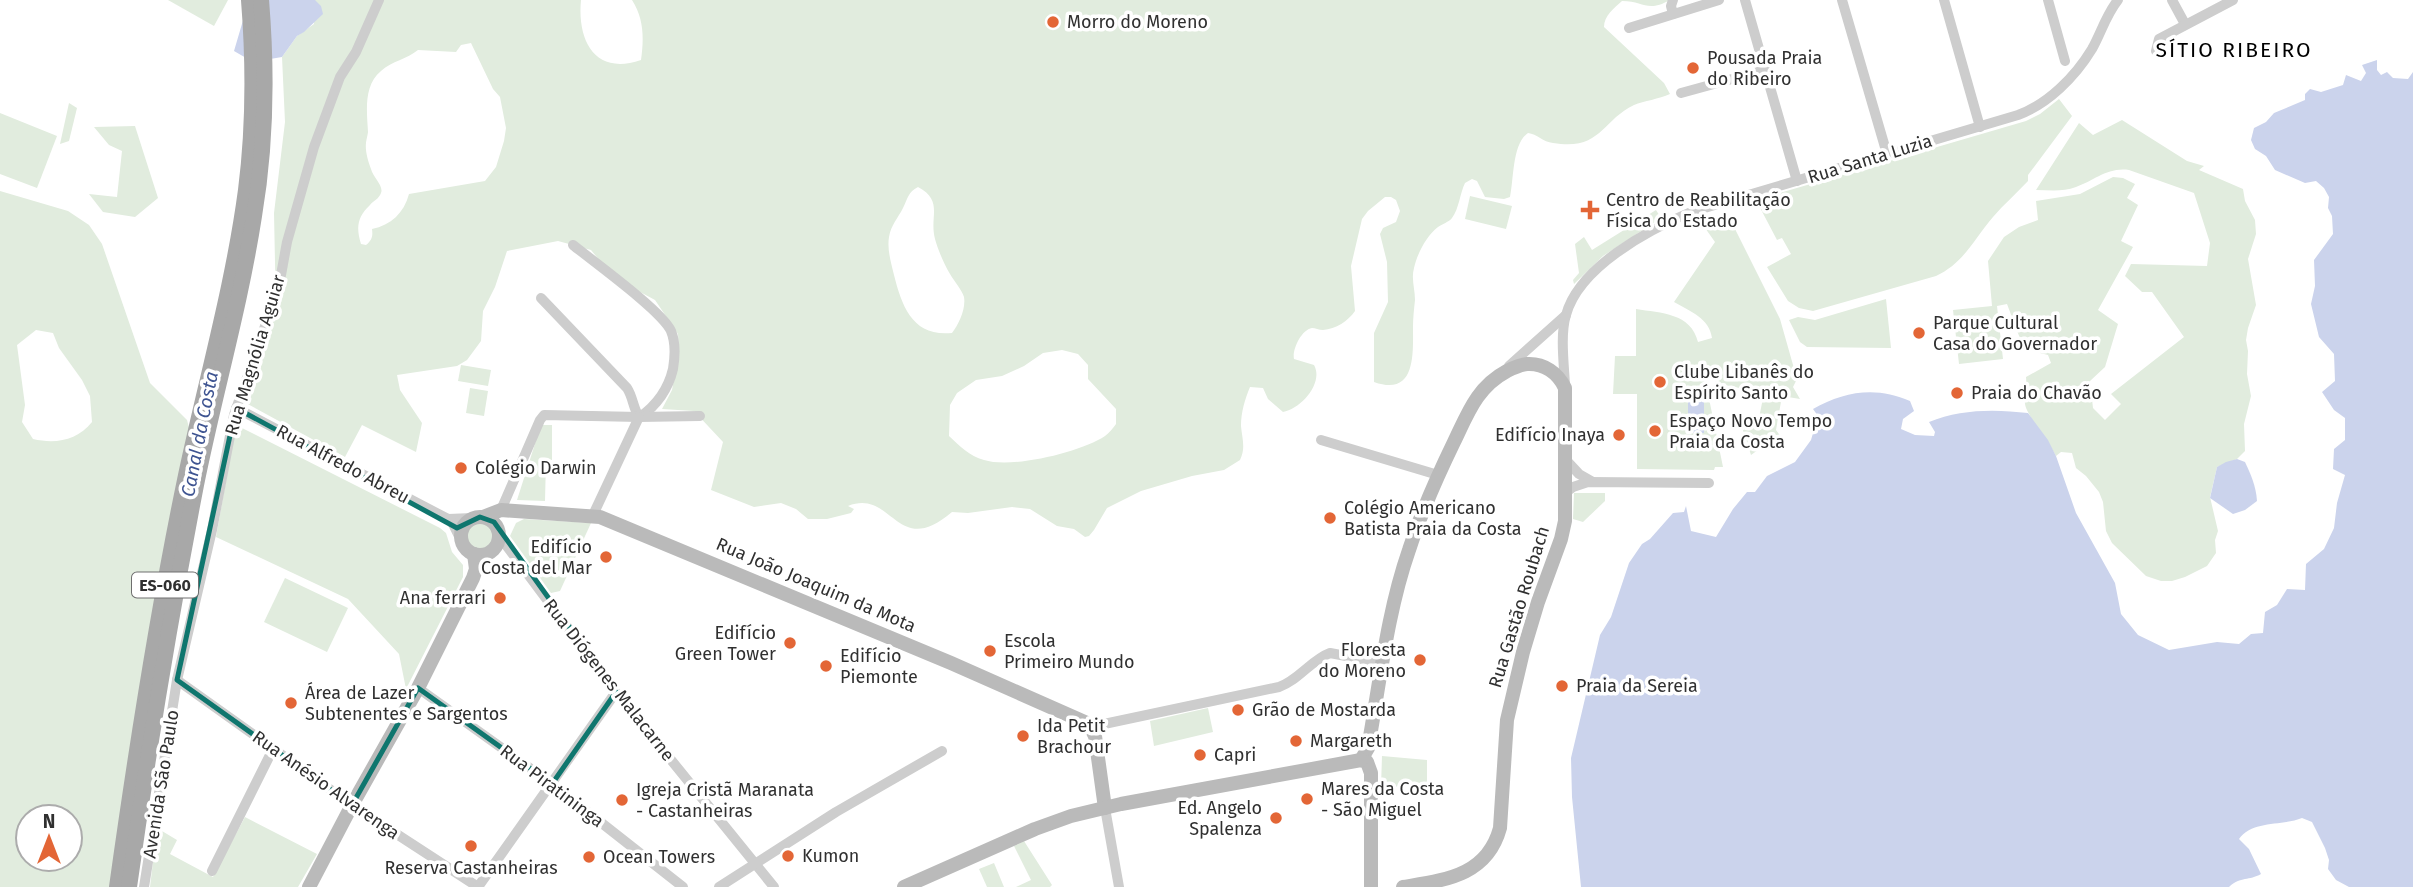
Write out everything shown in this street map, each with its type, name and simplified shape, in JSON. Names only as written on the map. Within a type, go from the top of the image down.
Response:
[{"type":"main road","name":"ES-060","points":[[117,887],[148,675],[184,482],[234,262],[244,201],[253,91],[248,0]]},
{"type":"main road","name":"ES-060","points":[[129,887],[160,678],[196,485],[255,215],[264,116],[265,66],[261,0]]},
{"type":"street","name":"Rua Magnólia Aguiar","points":[[177,680],[212,530],[236,408],[279,286],[289,231],[314,147],[340,78],[356,52],[379,0]]},
{"type":"street","points":[[1673,0],[1673,14]]},
{"type":"street","points":[[1629,28],[1719,0]]},
{"type":"street","points":[[1745,0],[1797,181]]},
{"type":"street","points":[[1842,0],[1887,154]]},
{"type":"street","points":[[1944,0],[1980,127]]},
{"type":"street","points":[[2048,0],[2065,61]]},
{"type":"street","name":"Rua Santa Luzia","points":[[1566,315],[1590,276],[1650,232],[1699,210],[1980,127],[2026,112],[2049,99],[2087,56],[2118,0]]},
{"type":"street","points":[[2172,0],[2185,24]]},
{"type":"street","points":[[2156,51],[2159,39],[2232,0]]},
{"type":"street","points":[[1681,93],[1765,70]]},
{"type":"street","points":[[573,245],[661,317],[673,336],[675,353],[669,382],[657,402],[639,417],[593,515]]},
{"type":"street","points":[[541,298],[627,387],[639,417]]},
{"type":"street","points":[[1361,760],[1368,748],[1383,663],[1408,552],[1438,475],[1473,400],[1566,315]]},
{"type":"street","name":"Rua Gastão Roubach","points":[[1403,887],[1444,880],[1469,870],[1496,842],[1500,828],[1507,720],[1525,643],[1565,521],[1566,315]]},
{"type":"street","points":[[1497,376],[1515,367],[1533,364],[1554,373],[1564,388]]},
{"type":"street","name":"Rua Alfredo Abreu","points":[[236,408],[451,520]]},
{"type":"street","points":[[521,511],[507,523],[493,550],[481,555],[474,554],[464,546],[451,520],[478,517],[501,510],[544,415],[700,415]]},
{"type":"street","points":[[1321,440],[1438,475]]},
{"type":"street","points":[[1565,459],[1579,474],[1593,482]]},
{"type":"street","points":[[1565,493],[1577,485],[1593,482],[1709,483]]},
{"type":"street","name":"Rua João Joaquim da Mota","points":[[501,510],[593,515],[709,561],[1089,724]]},
{"type":"street","points":[[478,517],[494,522],[500,537]]},
{"type":"street","points":[[461,540],[463,527],[478,517]]},
{"type":"street","name":"Rua Diógenes Malacarne","points":[[500,537],[616,692],[774,887]]},
{"type":"street","points":[[309,887],[418,688],[473,578],[476,569],[474,554]]},
{"type":"street","points":[[1119,887],[1095,736],[1089,724],[1104,724],[1284,686],[1322,656],[1330,653],[1383,663]]},
{"type":"street","name":"Rua Anésio Alvarenga","points":[[177,680],[352,805],[478,887]]},
{"type":"street","name":"Avenida São Paulo","points":[[144,887],[177,680]]},
{"type":"street","name":"Rua Piratininga","points":[[418,688],[552,785],[683,887]]},
{"type":"street","points":[[478,887],[616,692]]},
{"type":"street","points":[[212,871],[273,749]]},
{"type":"street","points":[[719,887],[835,812],[942,751]]},
{"type":"street","points":[[904,887],[1035,829],[1071,816],[1361,760],[1367,762],[1371,773],[1371,887]]},
{"type":"highlighted area","points":[[236,408],[457,528],[480,517],[494,522],[616,692],[552,784],[418,688],[352,805],[177,680]]},
{"type":"green space","points":[[168,0],[228,0],[214,26]]},
{"type":"green space","points":[[315,0],[581,0],[582,29],[592,51],[601,59],[625,64],[641,60],[642,52],[641,22],[632,0],[1670,0],[1656,6],[1622,1],[1608,16],[1604,27],[1664,83],[1670,94],[1634,105],[1591,139],[1581,143],[1553,143],[1528,133],[1516,153],[1510,197],[1485,197],[1477,181],[1472,179],[1465,183],[1451,219],[1430,235],[1415,263],[1412,360],[1405,378],[1398,384],[1374,382],[1374,333],[1388,302],[1387,262],[1380,234],[1383,228],[1396,222],[1400,211],[1396,200],[1385,197],[1362,219],[1351,266],[1355,311],[1332,328],[1312,328],[1301,336],[1294,359],[1314,365],[1316,380],[1309,394],[1297,406],[1283,412],[1268,399],[1263,388],[1250,387],[1242,416],[1243,447],[1240,460],[1224,470],[1141,491],[1107,508],[1094,530],[1085,537],[1074,529],[1057,526],[1030,509],[1012,507],[968,513],[952,512],[933,525],[918,529],[906,526],[875,506],[863,503],[848,506],[854,509],[851,513],[827,519],[808,519],[796,509],[781,503],[754,507],[711,490],[723,442],[694,411],[662,409],[672,390],[679,352],[678,334],[655,300],[629,286],[591,250],[558,241],[507,251],[495,287],[483,311],[481,341],[467,360],[457,366],[397,375],[400,390],[422,423],[416,452],[362,425],[345,457],[244,402],[276,312],[274,213],[285,122],[282,57],[297,36],[314,24]],"holes":[[[471,43],[493,89],[500,97],[506,128],[496,167],[485,181],[409,194],[396,217],[385,225],[372,229],[370,241],[366,245],[361,244],[358,233],[360,218],[382,190],[372,172],[366,149],[367,100],[371,84],[385,68],[418,50],[456,52],[461,45]],[[918,187],[931,198],[936,243],[964,297],[961,316],[952,333],[928,330],[911,318],[894,275],[889,251],[890,233]],[[1062,350],[1078,354],[1088,365],[1088,379],[1116,409],[1116,424],[1106,435],[1064,453],[1011,462],[979,458],[949,436],[950,405],[957,393],[976,380],[1002,376],[1043,353]]]},
{"type":"green space","points":[[2059,99],[2072,116],[2028,175],[2028,181],[1946,271],[1813,311],[1799,308],[1788,301],[1767,267],[1791,254],[1782,238],[1777,240],[1756,200],[2026,121]]},
{"type":"green space","points":[[69,103],[77,108],[69,141],[60,144]]},
{"type":"green space","points":[[0,113],[57,136],[37,188],[0,174]]},
{"type":"green space","points":[[2122,120],[2187,161],[2204,166],[2199,170],[2243,189],[2245,201],[2255,220],[2256,234],[2248,259],[2256,305],[2246,340],[2251,396],[2244,424],[2245,451],[2237,459],[2217,467],[2210,497],[2218,531],[2215,540],[2216,553],[2207,566],[2172,581],[2146,576],[2112,543],[2106,531],[2103,502],[2099,492],[2076,468],[2072,453],[2061,452],[2056,456],[2029,415],[2025,404],[2026,377],[2051,363],[2048,355],[2024,349],[2007,304],[1997,306],[2003,359],[1959,364],[1953,310],[1992,306],[1988,261],[2004,237],[2019,227],[2038,220],[2036,201],[2080,194],[2113,177],[2123,178],[2135,184],[2127,198],[2138,205],[2121,241],[2133,247],[2098,310],[2118,324],[2105,367],[2090,381],[2093,408],[2105,420],[2121,404],[2111,394],[2184,337],[2152,292],[2142,292],[2125,276],[2131,264],[2207,266],[2210,243],[2194,193],[2129,170],[2107,172],[2071,189],[2036,190],[2079,123],[2093,135]]},
{"type":"green space","points":[[135,126],[158,198],[135,217],[103,212],[89,194],[117,197],[122,151],[109,145],[94,127]]},
{"type":"green space","points":[[0,191],[68,211],[89,225],[102,244],[150,383],[187,420],[195,450],[115,887],[0,887]],"holes":[[[36,330],[53,333],[59,348],[90,396],[92,422],[73,437],[57,441],[33,439],[22,422],[25,405],[17,345]]]},
{"type":"green space","points":[[1470,196],[1512,206],[1506,229],[1465,219]]},
{"type":"green space","points":[[1656,210],[1661,218],[1603,256],[1574,284],[1573,280],[1579,273],[1575,244],[1584,237],[1592,250]]},
{"type":"green space","points":[[1698,218],[1722,218],[1735,229],[1780,319],[1797,379],[1793,387],[1800,399],[1782,396],[1776,430],[1786,444],[1776,451],[1769,442],[1751,455],[1741,424],[1749,416],[1759,418],[1764,393],[1715,383],[1716,376],[1704,374],[1723,467],[1715,467],[1714,470],[1637,469],[1637,394],[1613,394],[1615,356],[1636,356],[1636,309],[1682,320],[1689,325],[1698,342],[1712,338],[1703,320],[1674,302],[1715,242]]},
{"type":"green space","points":[[1886,299],[1891,348],[1807,347],[1800,342],[1789,320],[1798,317],[1815,320]]},
{"type":"green space","points":[[461,365],[491,370],[488,386],[458,381]]},
{"type":"green space","points":[[470,388],[488,391],[484,416],[466,413]]},
{"type":"green space","points":[[236,425],[446,533],[452,552],[463,565],[463,577],[406,689],[399,654],[348,599],[216,537]]},
{"type":"green space","points":[[541,425],[552,425],[552,460],[546,460],[545,501],[517,500]]},
{"type":"green space","points":[[1574,493],[1605,493],[1605,501],[1583,522],[1573,519]]},
{"type":"green space","points":[[524,519],[591,523],[560,591],[551,593],[510,536],[516,523]]},
{"type":"green space","points":[[480,521],[490,525],[494,535],[490,545],[480,549],[470,545],[466,535],[470,525]]},
{"type":"green space","points":[[285,578],[348,608],[327,652],[264,622]]},
{"type":"green space","points":[[1208,708],[1213,732],[1154,746],[1150,721]]},
{"type":"green space","points":[[1382,756],[1427,760],[1427,786],[1381,787]]},
{"type":"green space","points":[[245,817],[317,854],[298,887],[150,887],[157,828],[177,840],[170,854],[213,877]]},
{"type":"green space","points":[[1024,841],[1052,885],[1050,887],[1016,887],[1031,880],[1014,846]]},
{"type":"green space","points":[[994,863],[1004,887],[987,887],[979,869]]},
{"type":"water","points":[[249,0],[315,0],[321,6],[323,14],[297,36],[282,57],[253,62],[234,51]]},
{"type":"water","points":[[2377,60],[2377,70],[2381,75],[2387,72],[2393,78],[2408,79],[2413,72],[2413,887],[2349,887],[2336,880],[2328,869],[2329,860],[2325,848],[2312,822],[2302,818],[2260,826],[2245,833],[2239,839],[2249,849],[2261,874],[2237,881],[2229,887],[1581,887],[1571,758],[1600,635],[1611,617],[1629,563],[1642,544],[1650,539],[1673,513],[1684,512],[1686,506],[1691,531],[1716,537],[1747,492],[1755,492],[1767,476],[1795,462],[1811,440],[1818,416],[1813,409],[1837,398],[1873,392],[1910,401],[1914,411],[1903,419],[1901,429],[1915,435],[1934,436],[1935,432],[1929,422],[1965,412],[2028,413],[2048,440],[2076,513],[2115,583],[2121,614],[2138,635],[2169,650],[2217,642],[2239,644],[2251,634],[2263,633],[2265,612],[2277,605],[2287,589],[2305,590],[2306,564],[2324,549],[2334,528],[2337,503],[2345,475],[2333,469],[2334,449],[2345,440],[2345,418],[2334,410],[2322,392],[2335,381],[2334,354],[2319,337],[2311,304],[2315,286],[2314,260],[2333,234],[2332,216],[2328,208],[2329,197],[2324,188],[2316,181],[2305,183],[2275,170],[2266,156],[2255,149],[2251,140],[2254,128],[2266,122],[2274,113],[2305,100],[2305,94],[2310,89],[2321,92],[2343,85],[2346,75],[2361,81],[2366,73],[2362,65]]},
{"type":"water","points":[[1688,399],[1704,399],[1704,433],[1688,433]]},
{"type":"water","points":[[2237,459],[2245,462],[2257,501],[2245,510],[2233,514],[2210,498],[2217,467]]},
{"type":"place","name":"Morro do Moreno","points":[[1053,22]]},
{"type":"place","name":"Pousada Praia do Ribeiro","points":[[1693,68]]},
{"type":"place","name":"Centro de Reabilitação Física do Estado","points":[[1590,210]]},
{"type":"place","name":"Parque Cultural Casa do Governador","points":[[1919,333]]},
{"type":"place","name":"Clube Libanês do Espírito Santo","points":[[1660,382]]},
{"type":"place","name":"Praia do Chavão","points":[[1957,393]]},
{"type":"place","name":"Espaço Novo Tempo Praia da Costa","points":[[1655,431]]},
{"type":"place","name":"Edifício Inaya","points":[[1619,435]]},
{"type":"place","name":"Colégio Darwin","points":[[461,468]]},
{"type":"place","name":"Colégio Americano Batista Praia da Costa","points":[[1330,518]]},
{"type":"place","name":"Edifício Costa del Mar","points":[[606,557]]},
{"type":"place","name":"Ana ferrari","points":[[500,598]]},
{"type":"place","name":"Edifício Green Tower","points":[[790,643]]},
{"type":"place","name":"Escola Primeiro Mundo","points":[[990,651]]},
{"type":"place","name":"Floresta do Moreno","points":[[1420,660]]},
{"type":"place","name":"Edifício Piemonte","points":[[826,666]]},
{"type":"place","name":"Praia da Sereia","points":[[1562,686]]},
{"type":"place","name":"Área de Lazer Subtenentes e Sargentos","points":[[291,703]]},
{"type":"place","name":"Grão de Mostarda","points":[[1238,710]]},
{"type":"place","name":"Ida Petit Brachour","points":[[1023,736]]},
{"type":"place","name":"Margareth","points":[[1296,741]]},
{"type":"place","name":"Capri","points":[[1200,755]]},
{"type":"place","name":"Mares da Costa - São Miguel","points":[[1307,799]]},
{"type":"place","name":"Igreja Cristã Maranata - Castanheiras","points":[[622,800]]},
{"type":"place","name":"Ed. Angelo Spalenza","points":[[1276,818]]},
{"type":"place","name":"Reserva Castanheiras","points":[[471,846]]},
{"type":"place","name":"Kumon","points":[[788,856]]},
{"type":"place","name":"Ocean Towers","points":[[589,857]]},
{"type":"district","name":"SÍTIO RIBEIRO","points":[[2234,50]]},
{"type":"water label","name":"Canal da Costa","points":[[199,434]]}]
